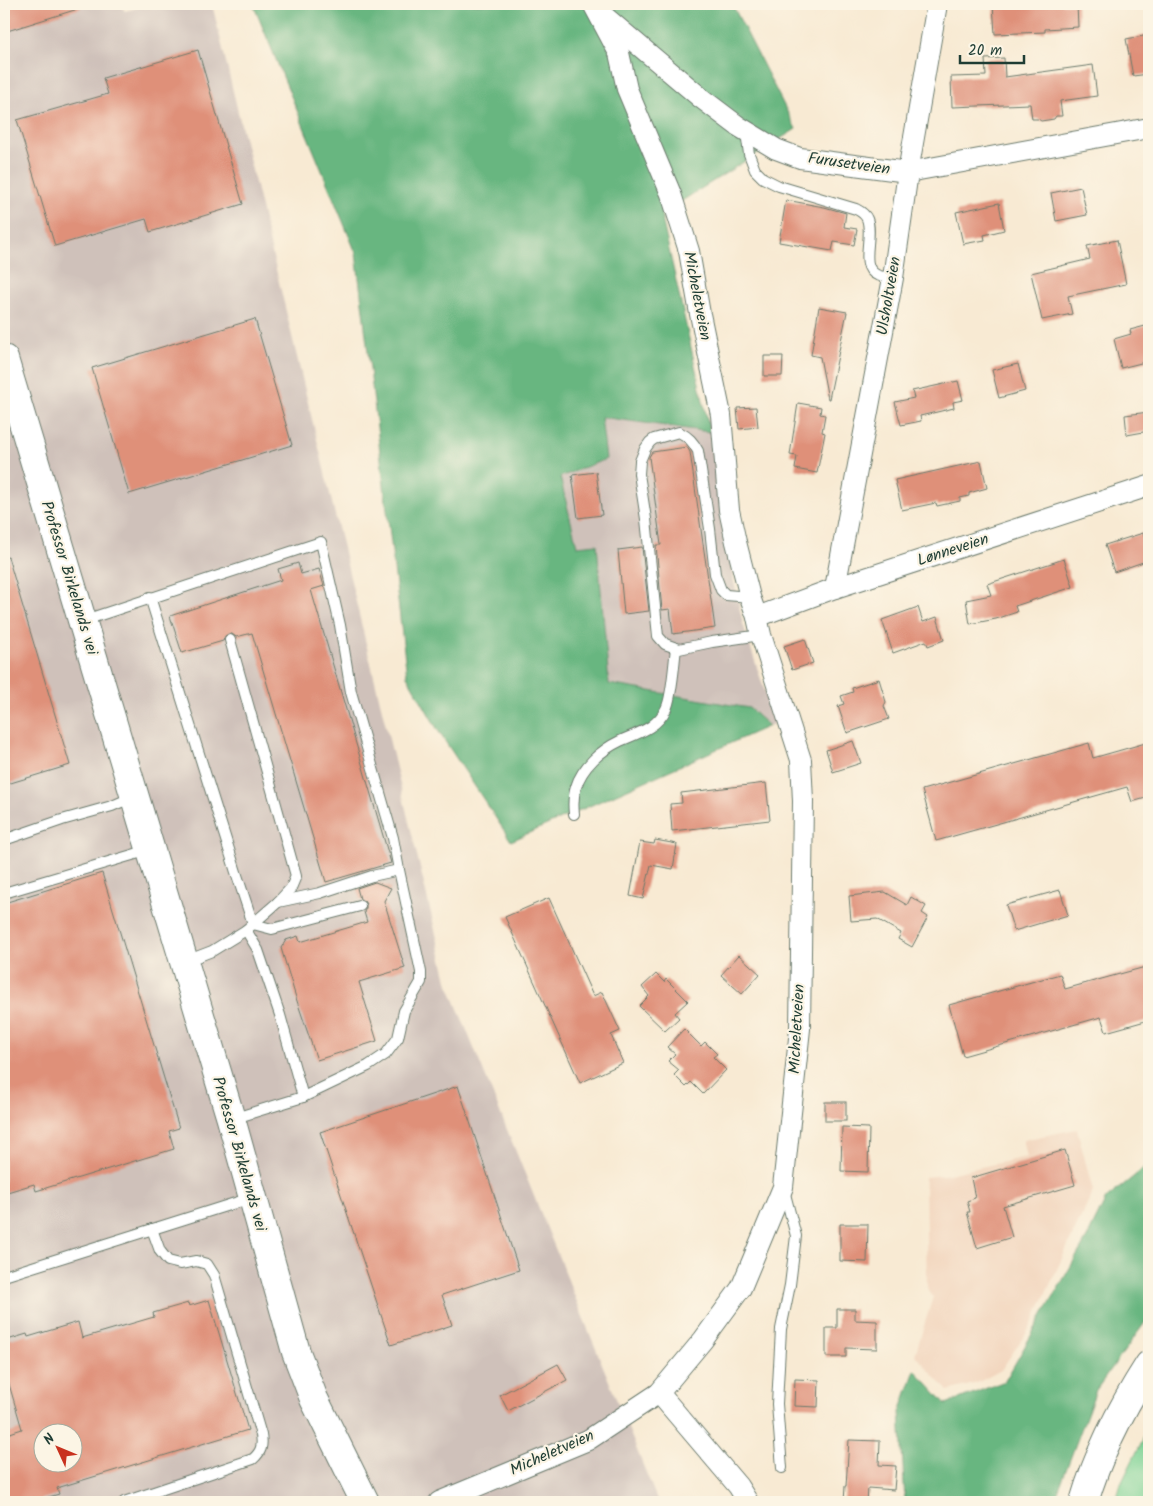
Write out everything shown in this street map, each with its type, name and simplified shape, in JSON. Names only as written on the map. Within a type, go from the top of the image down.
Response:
[{"type":"main road","name":"Professor Birkelands vei","points":[[4,359],[230,1119],[282,1308],[303,1374],[329,1433],[365,1502]]},
{"type":"main road","points":[[1084,1502],[1099,1459],[1149,1365]]},
{"type":"street","name":"Ulsholtveien","points":[[835,588],[892,278],[937,4]]},
{"type":"street","name":"Furusetveien","points":[[593,5],[701,98],[746,132],[776,149],[800,158],[908,172],[1149,128]]},
{"type":"street","name":"Micheletveien","points":[[438,1502],[588,1440],[659,1393],[704,1340],[741,1288],[783,1187],[800,1029],[803,801],[801,760],[750,597],[736,542],[729,510],[720,415],[689,251],[671,194],[627,89],[619,54],[593,5]]},
{"type":"street","name":"Lønneveien","points":[[759,626],[835,588],[1149,486]]},
{"type":"street","points":[[659,1393],[738,1486],[748,1502]]},
{"type":"lane","points":[[746,132],[749,154],[755,170],[763,178],[780,186],[856,208],[863,213],[867,219],[870,235],[867,264],[869,270],[877,275],[892,278]]},
{"type":"lane","points":[[750,597],[726,595],[721,590],[715,574],[698,451],[687,436],[679,432],[654,438],[642,455],[639,474],[646,519],[658,636],[665,644],[679,649],[712,642],[759,626]]},
{"type":"lane","points":[[81,621],[321,542],[340,625],[351,692],[393,838],[421,972],[421,982],[404,1011],[398,1038],[386,1054],[368,1066],[303,1097],[230,1119]]},
{"type":"lane","points":[[150,598],[236,872],[250,927],[280,1015],[303,1097]]},
{"type":"lane","points":[[183,963],[212,951],[250,927],[291,888],[296,876],[230,640]]},
{"type":"lane","points":[[574,814],[573,800],[576,787],[583,773],[593,760],[603,751],[619,742],[647,730],[659,720],[667,708],[676,648]]},
{"type":"lane","points":[[4,840],[62,820],[112,806],[134,797]]},
{"type":"lane","points":[[4,893],[150,850]]},
{"type":"lane","points":[[278,902],[320,894],[372,876],[399,870]]},
{"type":"lane","points":[[250,927],[272,929],[360,906]]},
{"type":"lane","points":[[782,1468],[777,1404],[781,1329],[790,1285],[796,1236],[783,1187]]},
{"type":"lane","points":[[4,1276],[252,1198]]},
{"type":"lane","points":[[124,1502],[253,1459],[260,1453],[262,1445],[261,1435],[214,1275],[207,1264],[196,1261],[180,1264],[168,1260],[160,1251],[152,1229]]},
{"type":"shaded area","points":[[4,4],[119,4],[125,11],[151,4],[212,4],[448,984],[658,1502],[4,1502]]},
{"type":"shaded area","points":[[600,417],[710,432],[731,568],[743,624],[775,723],[769,726],[749,708],[609,684],[597,544],[577,547],[560,476],[606,459]]},
{"type":"shaded area","points":[[1077,1129],[1093,1191],[1031,1326],[1001,1370],[977,1383],[948,1391],[915,1355],[933,1297],[927,1288],[925,1177],[944,1175],[1027,1157],[1023,1140]]},
{"type":"green space","points":[[253,4],[732,4],[796,129],[661,214],[710,432],[601,417],[606,459],[560,477],[577,546],[597,544],[609,684],[749,708],[769,726],[511,841],[439,732],[407,676],[356,253]]},
{"type":"green space","points":[[1149,1164],[1149,1317],[1096,1390],[1054,1502],[905,1502],[900,1412],[915,1370],[946,1404],[1005,1381],[1087,1238],[1106,1199]]},
{"type":"green space","points":[[1149,1427],[1149,1502],[1116,1502],[1120,1486]]},
{"type":"building","points":[[4,4],[80,4],[81,8],[4,32]]},
{"type":"building","points":[[993,4],[1077,4],[1078,27],[1045,29],[1045,32],[995,34]]},
{"type":"building","points":[[1149,35],[1149,74],[1133,76],[1126,39]]},
{"type":"building","points":[[198,50],[243,204],[150,232],[146,219],[55,246],[17,120],[108,94],[103,78]]},
{"type":"building","points":[[1004,58],[1005,77],[1093,65],[1097,96],[1060,101],[1062,116],[1041,121],[1032,119],[1030,104],[952,107],[951,77],[986,76],[985,59]]},
{"type":"building","points":[[1081,187],[1087,215],[1056,221],[1051,193]]},
{"type":"building","points":[[786,200],[846,213],[844,227],[857,229],[854,245],[834,242],[832,251],[779,242]]},
{"type":"building","points":[[999,203],[1004,230],[984,235],[985,240],[963,244],[956,212]]},
{"type":"building","points":[[1117,240],[1126,284],[1068,296],[1072,314],[1042,320],[1031,273],[1090,259],[1087,246]]},
{"type":"building","points":[[819,307],[847,312],[829,399],[820,357],[811,355]]},
{"type":"building","points":[[255,319],[292,445],[129,494],[92,368]]},
{"type":"building","points":[[1149,325],[1149,361],[1121,368],[1114,339],[1131,334],[1130,330]]},
{"type":"building","points":[[764,356],[783,356],[782,376],[764,376]]},
{"type":"building","points":[[1018,364],[1025,391],[999,398],[992,370]]},
{"type":"building","points":[[958,381],[963,400],[953,402],[954,408],[920,416],[921,421],[901,425],[895,402],[914,398],[912,391]]},
{"type":"building","points":[[798,403],[821,407],[820,414],[825,415],[822,432],[825,433],[817,473],[795,469],[797,456],[790,455]]},
{"type":"building","points":[[756,407],[758,427],[739,429],[737,408]]},
{"type":"building","points":[[1149,412],[1149,431],[1127,435],[1125,415]]},
{"type":"building","points":[[687,447],[690,452],[715,628],[673,634],[670,609],[662,610],[656,545],[661,545],[649,457],[652,452]]},
{"type":"building","points":[[981,461],[987,488],[969,493],[969,496],[960,498],[960,501],[937,506],[936,503],[902,510],[895,480]]},
{"type":"building","points":[[596,472],[602,515],[578,518],[572,475]]},
{"type":"building","points":[[1143,533],[1149,550],[1149,560],[1114,572],[1105,545]]},
{"type":"building","points":[[642,547],[649,611],[624,614],[618,550]]},
{"type":"building","points":[[8,557],[70,765],[4,785],[4,558]]},
{"type":"building","points":[[1064,559],[1073,587],[1015,606],[1017,612],[996,619],[970,624],[966,600],[991,595],[987,584]]},
{"type":"building","points":[[298,563],[301,574],[319,569],[324,586],[311,590],[391,863],[326,882],[252,633],[236,637],[228,634],[223,641],[182,653],[170,616],[281,580],[278,569]]},
{"type":"building","points":[[918,607],[923,622],[937,617],[944,640],[928,646],[926,641],[893,653],[882,620]]},
{"type":"building","points":[[805,639],[813,663],[792,670],[784,646]]},
{"type":"building","points":[[879,679],[886,702],[884,706],[889,719],[847,733],[838,706],[844,704],[841,696],[853,692],[852,688]]},
{"type":"building","points":[[853,741],[861,763],[833,772],[826,750]]},
{"type":"building","points":[[1149,742],[1149,797],[1132,802],[1127,787],[936,841],[922,790],[1089,743],[1093,758]]},
{"type":"building","points":[[766,783],[770,820],[672,831],[670,804],[682,803],[681,793]]},
{"type":"building","points":[[655,840],[677,844],[673,869],[651,865],[643,899],[630,896],[640,842],[654,844]]},
{"type":"building","points":[[102,873],[179,1128],[169,1131],[174,1149],[36,1191],[34,1184],[4,1193],[4,903]]},
{"type":"building","points":[[375,882],[391,888],[384,901],[405,968],[359,982],[377,1041],[317,1060],[281,948],[286,940],[298,936],[300,942],[367,922],[364,912],[366,904],[360,899],[357,888]]},
{"type":"building","points":[[1060,890],[1068,915],[1014,931],[1006,905]]},
{"type":"building","points":[[885,892],[907,905],[911,897],[926,906],[922,913],[928,917],[912,947],[898,939],[901,933],[877,919],[851,921],[849,896]]},
{"type":"building","points":[[549,898],[593,996],[602,992],[620,1031],[611,1035],[623,1063],[580,1083],[505,917]]},
{"type":"building","points":[[739,955],[760,974],[742,994],[721,975]]},
{"type":"building","points":[[1149,966],[1149,1020],[1106,1032],[1101,1017],[963,1056],[949,1005],[1060,974],[1065,989]]},
{"type":"building","points":[[656,974],[664,982],[666,979],[688,1001],[675,1013],[679,1018],[665,1031],[639,1006],[649,996],[642,987]]},
{"type":"building","points":[[684,1029],[701,1046],[705,1042],[717,1054],[713,1057],[726,1070],[703,1094],[691,1082],[686,1087],[674,1075],[679,1070],[668,1061],[675,1054],[667,1047]]},
{"type":"building","points":[[458,1086],[519,1270],[442,1295],[452,1325],[391,1345],[320,1132]]},
{"type":"building","points":[[825,1102],[846,1102],[846,1121],[825,1121]]},
{"type":"building","points":[[842,1127],[869,1128],[868,1172],[841,1171]]},
{"type":"building","points":[[1065,1150],[1075,1185],[1003,1206],[1012,1237],[977,1248],[967,1212],[970,1212],[967,1201],[975,1198],[971,1178]]},
{"type":"building","points":[[840,1224],[868,1224],[867,1262],[840,1261]]},
{"type":"building","points":[[209,1300],[248,1430],[57,1488],[59,1494],[32,1502],[4,1502],[4,1435],[22,1429],[4,1367],[4,1341],[27,1334],[28,1337],[78,1322],[82,1338],[154,1317],[153,1313],[188,1303],[189,1306]]},
{"type":"building","points":[[837,1309],[855,1309],[855,1320],[877,1321],[877,1349],[846,1348],[846,1357],[826,1357],[826,1328],[837,1328]]},
{"type":"building","points":[[558,1364],[567,1380],[508,1411],[500,1395]]},
{"type":"building","points":[[795,1379],[819,1380],[818,1407],[794,1406]]},
{"type":"building","points":[[849,1440],[880,1441],[879,1465],[896,1466],[894,1490],[868,1488],[867,1502],[844,1502]]}]
